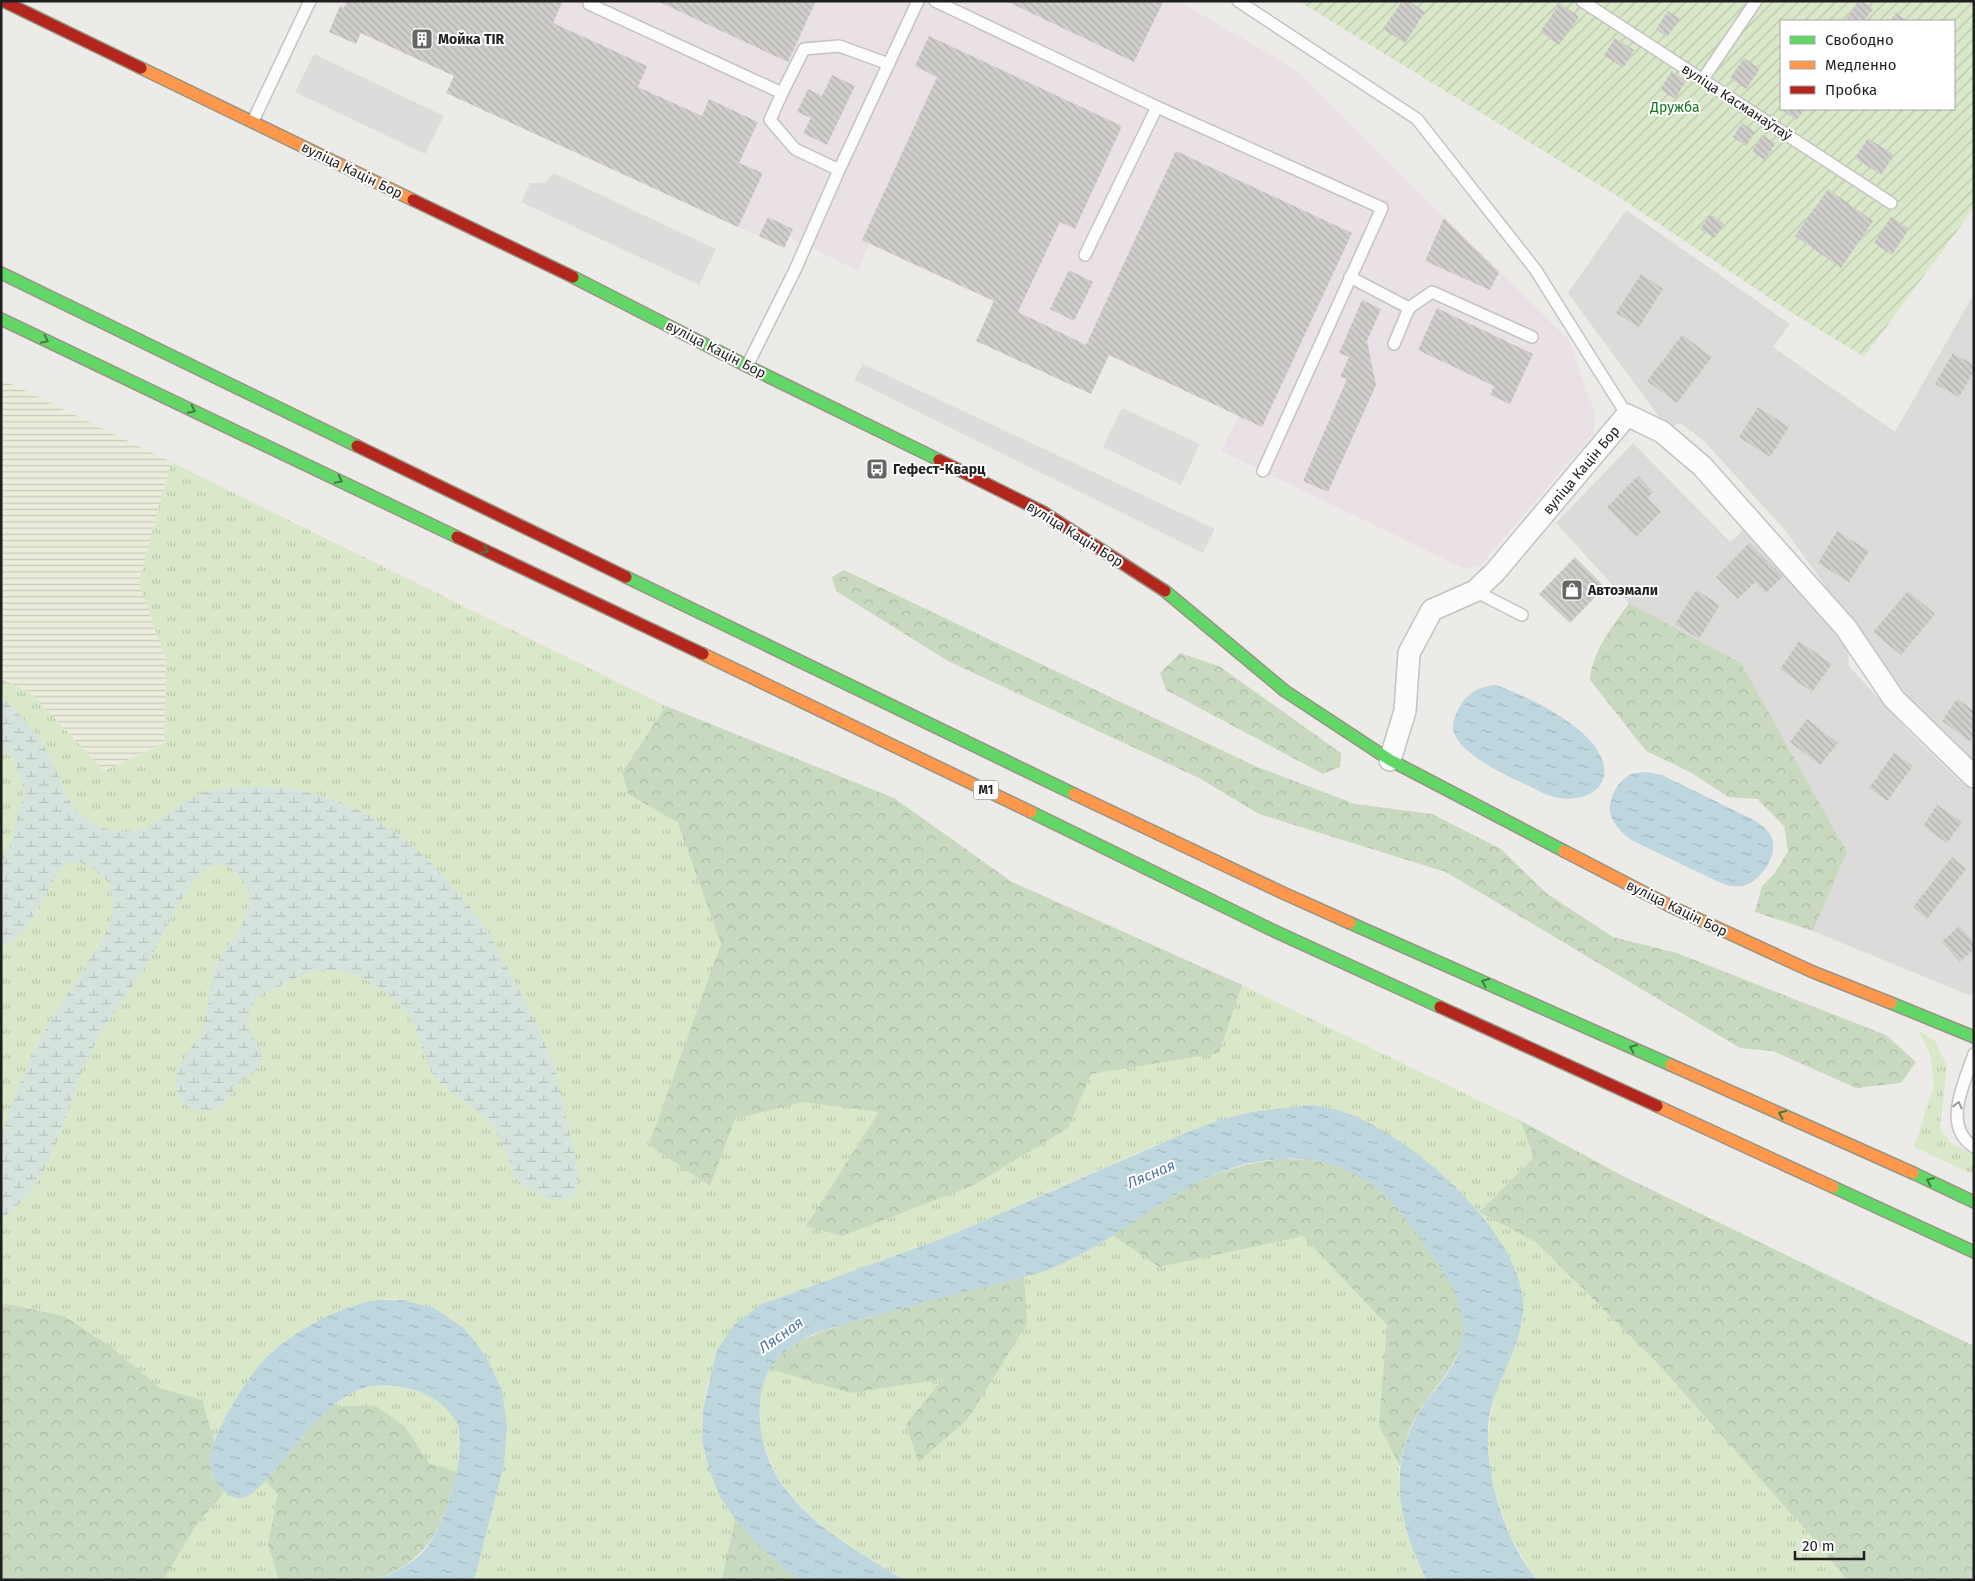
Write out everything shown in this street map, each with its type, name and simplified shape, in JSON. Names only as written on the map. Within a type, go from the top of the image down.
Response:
[{"type":"main road","name":"вуліца Кацін Бор","points":[[3,1],[606,293],[748,366],[1043,512],[1160,587],[1285,691],[1390,760],[1672,907],[1813,972],[1974,1038]]},
{"type":"main road","name":"М1","points":[[1,273],[976,747],[1283,893],[1868,1152],[1974,1202]]},
{"type":"main road","name":"М1","points":[[1,319],[968,781],[1270,929],[1974,1252]]},
{"type":"street","name":"вуліца Кацін Бор","points":[[1390,760],[1405,711],[1408,653],[1432,610],[1475,591],[1494,572],[1627,415],[1662,432],[1702,466],[1846,628],[1894,699],[1974,776]]},
{"type":"lane","points":[[253,121],[310,1]]},
{"type":"lane","points":[[748,366],[795,270],[839,170],[918,1]]},
{"type":"lane","points":[[935,1],[1157,106],[1382,208],[1263,471]]},
{"type":"lane","points":[[1238,1],[1416,119],[1535,269],[1627,415]]},
{"type":"lane","name":"вуліца Касманаўтаў","points":[[1582,1],[1891,203]]},
{"type":"lane","points":[[1702,79],[1756,1]]},
{"type":"lane","points":[[589,4],[782,93]]},
{"type":"lane","points":[[839,170],[796,149],[770,120],[782,93],[804,49],[839,46],[889,64]]},
{"type":"lane","points":[[1084,255],[1157,106]]},
{"type":"lane","points":[[1350,277],[1409,308]]},
{"type":"lane","points":[[1394,344],[1409,308],[1432,292],[1532,337]]},
{"type":"lane","points":[[1475,591],[1522,615]]},
{"type":"lane","points":[[1974,1054],[1956,1112],[1958,1130],[1974,1147]]},
{"type":"shaded area","points":[[330,1],[1183,1],[1182,3],[1293,68],[1569,340],[1595,414],[1593,434],[1480,566],[1465,569],[1221,451],[1239,416],[869,244],[858,271],[790,237],[784,248],[446,93],[454,76],[361,34],[356,44],[329,32],[340,6]]},
{"type":"shaded area","points":[[314,54],[444,116],[425,154],[295,92]]},
{"type":"shaded area","points":[[554,173],[716,249],[699,285],[521,202],[530,183],[545,183]]},
{"type":"shaded area","points":[[1626,210],[1790,324],[1773,347],[1895,432],[1974,294],[1974,761],[1925,719],[1785,530],[1703,440],[1680,423],[1668,429],[1568,293]]},
{"type":"shaded area","points":[[863,364],[1215,529],[1203,553],[854,380]]},
{"type":"shaded area","points":[[1122,408],[1200,444],[1181,485],[1103,447]]},
{"type":"shaded area","points":[[1633,443],[1730,542],[1749,525],[1793,574],[1848,649],[1849,666],[1910,733],[1958,780],[1974,792],[1974,992],[1971,996],[1813,931],[1847,852],[1741,663],[1629,603],[1556,523]]},
{"type":"green space","name":"Дружба","points":[[1298,1],[1974,1],[1974,208],[1864,357],[1789,311],[1622,199]]},
{"type":"green space","points":[[1,379],[171,462],[139,582],[166,661],[164,743],[104,771],[31,693],[1,679]]},
{"type":"green space","points":[[171,462],[666,706],[622,771],[628,794],[706,840],[1012,882],[1242,985],[1521,1121],[1534,1158],[1479,1212],[1454,1185],[1428,1163],[1398,1140],[1368,1124],[1311,1105],[1251,1112],[1217,1121],[1151,1147],[944,1238],[762,1304],[708,1381],[703,1409],[702,1441],[710,1472],[782,1567],[801,1580],[474,1580],[504,1465],[434,1308],[405,1300],[388,1300],[369,1302],[329,1316],[310,1325],[276,1348],[249,1379],[214,1441],[331,1406],[353,1392],[374,1386],[401,1387],[427,1394],[445,1406],[457,1422],[459,1443],[457,1472],[449,1500],[377,1580],[1,1580],[1,679],[31,693],[104,771],[164,743],[166,661],[139,582]]},
{"type":"green space","points":[[844,570],[1255,766],[1355,804],[1432,814],[1501,849],[1546,893],[1613,937],[1677,953],[1886,1035],[1916,1062],[1901,1083],[1856,1088],[1773,1051],[1740,1048],[1446,872],[1259,814],[1199,778],[948,661],[836,591],[832,577]]},
{"type":"green space","points":[[1629,603],[1741,663],[1847,852],[1813,931],[1755,912],[1762,886],[1774,874],[1788,851],[1784,826],[1757,799],[1728,797],[1692,773],[1646,751],[1590,680],[1599,649]]},
{"type":"green space","points":[[1180,653],[1219,666],[1341,753],[1340,767],[1323,774],[1166,690],[1160,673]]},
{"type":"green space","points":[[1,696],[22,717],[35,734],[53,763],[65,793],[74,807],[80,814],[97,825],[115,831],[131,831],[159,819],[186,801],[217,789],[259,786],[298,790],[335,800],[369,815],[400,836],[429,861],[456,890],[486,928],[541,1034],[555,1069],[579,1172],[578,1186],[574,1194],[558,1200],[539,1195],[522,1185],[514,1175],[501,1142],[491,1125],[435,1077],[426,1061],[411,1018],[386,992],[363,978],[351,974],[325,970],[311,972],[299,976],[258,997],[252,1005],[248,1019],[251,1033],[261,1053],[262,1059],[258,1068],[240,1083],[219,1108],[206,1112],[193,1110],[183,1102],[179,1096],[176,1083],[179,1068],[203,1027],[217,964],[244,921],[250,899],[247,888],[232,869],[223,865],[213,865],[201,873],[179,903],[142,973],[94,1045],[44,1170],[25,1197],[1,1220],[1,1139],[19,1085],[32,1053],[50,1021],[101,942],[111,922],[113,901],[108,882],[94,869],[79,862],[67,864],[58,873],[36,913],[18,937],[10,943],[1,943],[1,868],[11,842],[23,798],[22,780],[14,760],[1,747]]},
{"type":"green space","points":[[666,706],[894,798],[1012,882],[1242,985],[1219,1053],[1091,1074],[1068,1128],[974,1185],[842,1236],[806,1226],[879,1112],[803,1102],[735,1119],[710,1186],[649,1145],[721,944],[678,823],[628,794],[622,772]]},
{"type":"green space","points":[[1919,1031],[1935,1041],[1947,1066],[1940,1129],[1952,1144],[1974,1155],[1974,1175],[1914,1147],[1934,1085],[1930,1054]]},
{"type":"green space","points":[[1521,1121],[1623,1176],[1974,1346],[1974,1580],[1847,1580],[1811,1536],[1659,1365],[1537,1243],[1479,1212],[1534,1158]]},
{"type":"green space","points":[[1282,1159],[1314,1161],[1336,1165],[1356,1173],[1375,1186],[1400,1211],[1446,1275],[1457,1297],[1463,1323],[1462,1342],[1454,1362],[1414,1419],[1406,1439],[1400,1466],[1379,1425],[1387,1325],[1303,1236],[1159,1267],[1113,1235],[1173,1196],[1212,1176],[1233,1168]]},
{"type":"green space","points":[[1381,1191],[1401,1509],[1411,1546],[1427,1580],[904,1580],[857,1551],[813,1517],[794,1498],[778,1476],[766,1452],[760,1424],[760,1395],[764,1381],[773,1364],[785,1351],[1070,1261],[1171,1197]]},
{"type":"green space","points":[[1479,1212],[1537,1243],[1659,1365],[1811,1536],[1847,1580],[1537,1580],[1512,1539],[1499,1506],[1490,1469],[1488,1437],[1493,1400],[1507,1365],[1500,1241]]},
{"type":"green space","points":[[1024,1277],[1027,1324],[967,1420],[918,1462],[906,1424],[943,1379],[851,1393],[770,1369],[785,1351],[802,1340],[825,1330],[908,1306]]},
{"type":"green space","points":[[12,1305],[64,1316],[111,1347],[161,1389],[202,1400],[214,1441],[210,1462],[212,1477],[224,1492],[197,1524],[163,1580],[1,1580],[1,1307]]},
{"type":"green space","points":[[331,1406],[376,1406],[405,1427],[430,1464],[457,1472],[446,1509],[440,1524],[423,1550],[396,1570],[377,1580],[279,1580],[268,1544],[278,1494],[266,1481]]},
{"type":"green space","points":[[735,1519],[766,1552],[801,1580],[722,1580]]},
{"type":"water","points":[[1495,685],[1523,696],[1554,712],[1569,722],[1593,744],[1600,755],[1604,768],[1603,779],[1598,788],[1590,794],[1579,798],[1555,797],[1491,767],[1466,749],[1457,739],[1453,729],[1457,713],[1462,702],[1474,691]]},
{"type":"water","points":[[1647,772],[1662,775],[1756,821],[1765,828],[1772,838],[1773,852],[1767,866],[1758,878],[1743,886],[1726,885],[1631,840],[1625,835],[1612,818],[1610,806],[1612,798],[1618,785],[1626,777],[1633,773]]},
{"type":"water","name":"Лясная","points":[[1311,1105],[1341,1111],[1368,1122],[1397,1139],[1426,1161],[1480,1213],[1501,1242],[1516,1272],[1523,1300],[1521,1326],[1494,1398],[1489,1419],[1488,1442],[1495,1493],[1503,1518],[1524,1563],[1537,1580],[1427,1580],[1416,1558],[1402,1514],[1400,1469],[1404,1446],[1413,1424],[1425,1403],[1448,1372],[1457,1355],[1462,1337],[1461,1311],[1446,1276],[1402,1214],[1383,1193],[1357,1175],[1344,1169],[1329,1164],[1299,1159],[1283,1159],[1248,1164],[1217,1174],[1160,1204],[1078,1256],[1047,1270],[824,1330],[800,1341],[780,1357],[766,1376],[760,1399],[761,1430],[767,1456],[779,1480],[795,1501],[814,1520],[836,1537],[904,1580],[801,1580],[782,1567],[758,1545],[735,1519],[720,1497],[710,1472],[702,1441],[703,1409],[717,1350],[735,1324],[762,1304],[944,1238],[1185,1133],[1217,1121],[1251,1112]]},
{"type":"water","points":[[404,1300],[434,1308],[464,1328],[486,1356],[502,1390],[507,1426],[504,1465],[474,1580],[377,1580],[411,1562],[427,1547],[441,1521],[453,1487],[459,1452],[457,1423],[443,1405],[426,1394],[395,1386],[375,1386],[353,1392],[333,1406],[314,1424],[264,1482],[250,1494],[237,1498],[229,1495],[220,1486],[211,1472],[211,1452],[230,1408],[257,1368],[275,1349],[300,1331],[344,1309],[372,1301]]},
{"type":"building","points":[[347,1],[563,1],[553,23],[647,66],[638,87],[702,116],[709,99],[758,122],[739,163],[763,173],[738,227],[446,93],[454,76],[361,33],[356,44],[329,32],[340,6],[344,8]]},
{"type":"building","points":[[657,1],[816,1],[788,62]]},
{"type":"building","points":[[1006,1],[1161,1],[1163,2],[1134,62]]},
{"type":"building","points":[[1402,1],[1409,1],[1425,12],[1405,43],[1383,29]]},
{"type":"building","points":[[1858,1],[1862,1],[1873,9],[1865,20],[1850,20],[1847,18]]},
{"type":"building","points":[[1560,3],[1579,17],[1559,45],[1540,32]]},
{"type":"building","points":[[1668,11],[1680,19],[1667,37],[1656,29]]},
{"type":"building","points":[[1896,13],[1906,20],[1891,20]]},
{"type":"building","points":[[929,36],[1122,126],[1075,229],[1060,222],[1018,312],[1086,345],[1176,151],[1352,233],[1262,427],[1109,355],[1091,394],[976,341],[994,301],[862,240],[937,77],[915,66]]},
{"type":"building","points":[[1615,38],[1634,50],[1623,68],[1604,55]]},
{"type":"building","points":[[1744,58],[1760,69],[1746,89],[1730,78]]},
{"type":"building","points":[[1672,71],[1686,81],[1675,99],[1660,89]]},
{"type":"building","points":[[832,75],[855,86],[827,145],[803,133],[811,118],[797,112],[808,89],[822,96]]},
{"type":"building","points":[[1784,110],[1803,110],[1797,120]]},
{"type":"building","points":[[1742,123],[1755,132],[1746,146],[1733,137]]},
{"type":"building","points":[[1762,135],[1776,143],[1765,160],[1752,152]]},
{"type":"building","points":[[1868,138],[1894,155],[1881,175],[1855,158]]},
{"type":"building","points":[[1828,189],[1873,221],[1841,268],[1795,236]]},
{"type":"building","points":[[1710,214],[1724,224],[1714,238],[1700,229]]},
{"type":"building","points":[[768,217],[793,229],[784,248],[759,236]]},
{"type":"building","points":[[1891,217],[1909,229],[1892,255],[1874,243]]},
{"type":"building","points":[[1444,218],[1499,272],[1490,290],[1425,261]]},
{"type":"building","points":[[1069,270],[1093,282],[1074,321],[1050,309]]},
{"type":"building","points":[[1641,274],[1663,289],[1639,327],[1616,313]]},
{"type":"building","points":[[1362,300],[1381,309],[1367,341],[1376,385],[1328,492],[1303,481],[1347,379],[1340,377],[1349,357],[1339,353]]},
{"type":"building","points":[[1437,308],[1533,354],[1510,404],[1490,395],[1494,386],[1418,350]]},
{"type":"building","points":[[1682,335],[1712,357],[1677,403],[1647,381]]},
{"type":"building","points":[[1953,353],[1974,365],[1974,371],[1959,397],[1935,384]]},
{"type":"building","points":[[1758,407],[1789,427],[1770,457],[1739,437]]},
{"type":"building","points":[[1638,476],[1653,492],[1647,498],[1661,512],[1636,537],[1607,507]]},
{"type":"building","points":[[1837,531],[1869,551],[1849,582],[1818,563]]},
{"type":"building","points":[[1749,543],[1783,576],[1766,593],[1755,582],[1738,599],[1716,577]]},
{"type":"building","name":"Автоэмали","points":[[1575,557],[1605,587],[1570,623],[1539,594]]},
{"type":"building","points":[[1696,590],[1720,605],[1699,639],[1675,624]]},
{"type":"building","points":[[1908,591],[1935,614],[1901,655],[1873,632]]},
{"type":"building","points":[[1799,641],[1832,664],[1812,692],[1780,669]]},
{"type":"building","points":[[1957,699],[1974,711],[1974,735],[1970,741],[1942,721]]},
{"type":"building","points":[[1807,719],[1838,743],[1820,765],[1790,742]]},
{"type":"building","points":[[1894,753],[1913,766],[1887,801],[1869,788]]},
{"type":"building","points":[[1937,805],[1962,822],[1947,843],[1923,826]]},
{"type":"building","points":[[1952,857],[1966,869],[1927,919],[1913,907]]},
{"type":"building","points":[[1959,926],[1974,942],[1974,949],[1960,962],[1942,942]]},
{"type":"traffic: fast","points":[[1,273],[357,446]]},
{"type":"traffic: fast","points":[[573,277],[747,366],[939,460]]},
{"type":"traffic: fast","points":[[1,319],[457,537]]},
{"type":"traffic: fast","points":[[626,577],[1074,794]]},
{"type":"traffic: fast","points":[[1165,591],[1285,691],[1390,760],[1564,851]]},
{"type":"traffic: fast","points":[[1031,812],[1270,929],[1440,1007]]},
{"type":"traffic: fast","points":[[1350,923],[1671,1065]]},
{"type":"traffic: fast","points":[[1891,1003],[1974,1037]]},
{"type":"traffic: fast","points":[[1913,1173],[1974,1202]]},
{"type":"traffic: fast","points":[[1833,1187],[1974,1252]]},
{"type":"traffic: slow","points":[[141,68],[413,200]]},
{"type":"traffic: slow","points":[[703,654],[1031,812]]},
{"type":"traffic: slow","points":[[1074,794],[1350,923]]},
{"type":"traffic: slow","points":[[1564,851],[1672,907],[1813,972],[1891,1003]]},
{"type":"traffic: slow","points":[[1671,1065],[1913,1173]]},
{"type":"traffic: slow","points":[[1657,1106],[1833,1187]]},
{"type":"traffic: jam","points":[[3,1],[141,68]]},
{"type":"traffic: jam","points":[[413,200],[573,277]]},
{"type":"traffic: jam","points":[[357,446],[626,577]]},
{"type":"traffic: jam","points":[[939,460],[1043,512],[1165,591]]},
{"type":"traffic: jam","points":[[457,537],[703,654]]},
{"type":"traffic: jam","points":[[1440,1007],[1657,1106]]},
{"type":"place","name":"Мойка TIR","points":[[422,39]]},
{"type":"place","name":"Гефест-Кварц","points":[[877,469]]},
{"type":"place","name":"Автоэмали","points":[[1572,590]]}]
